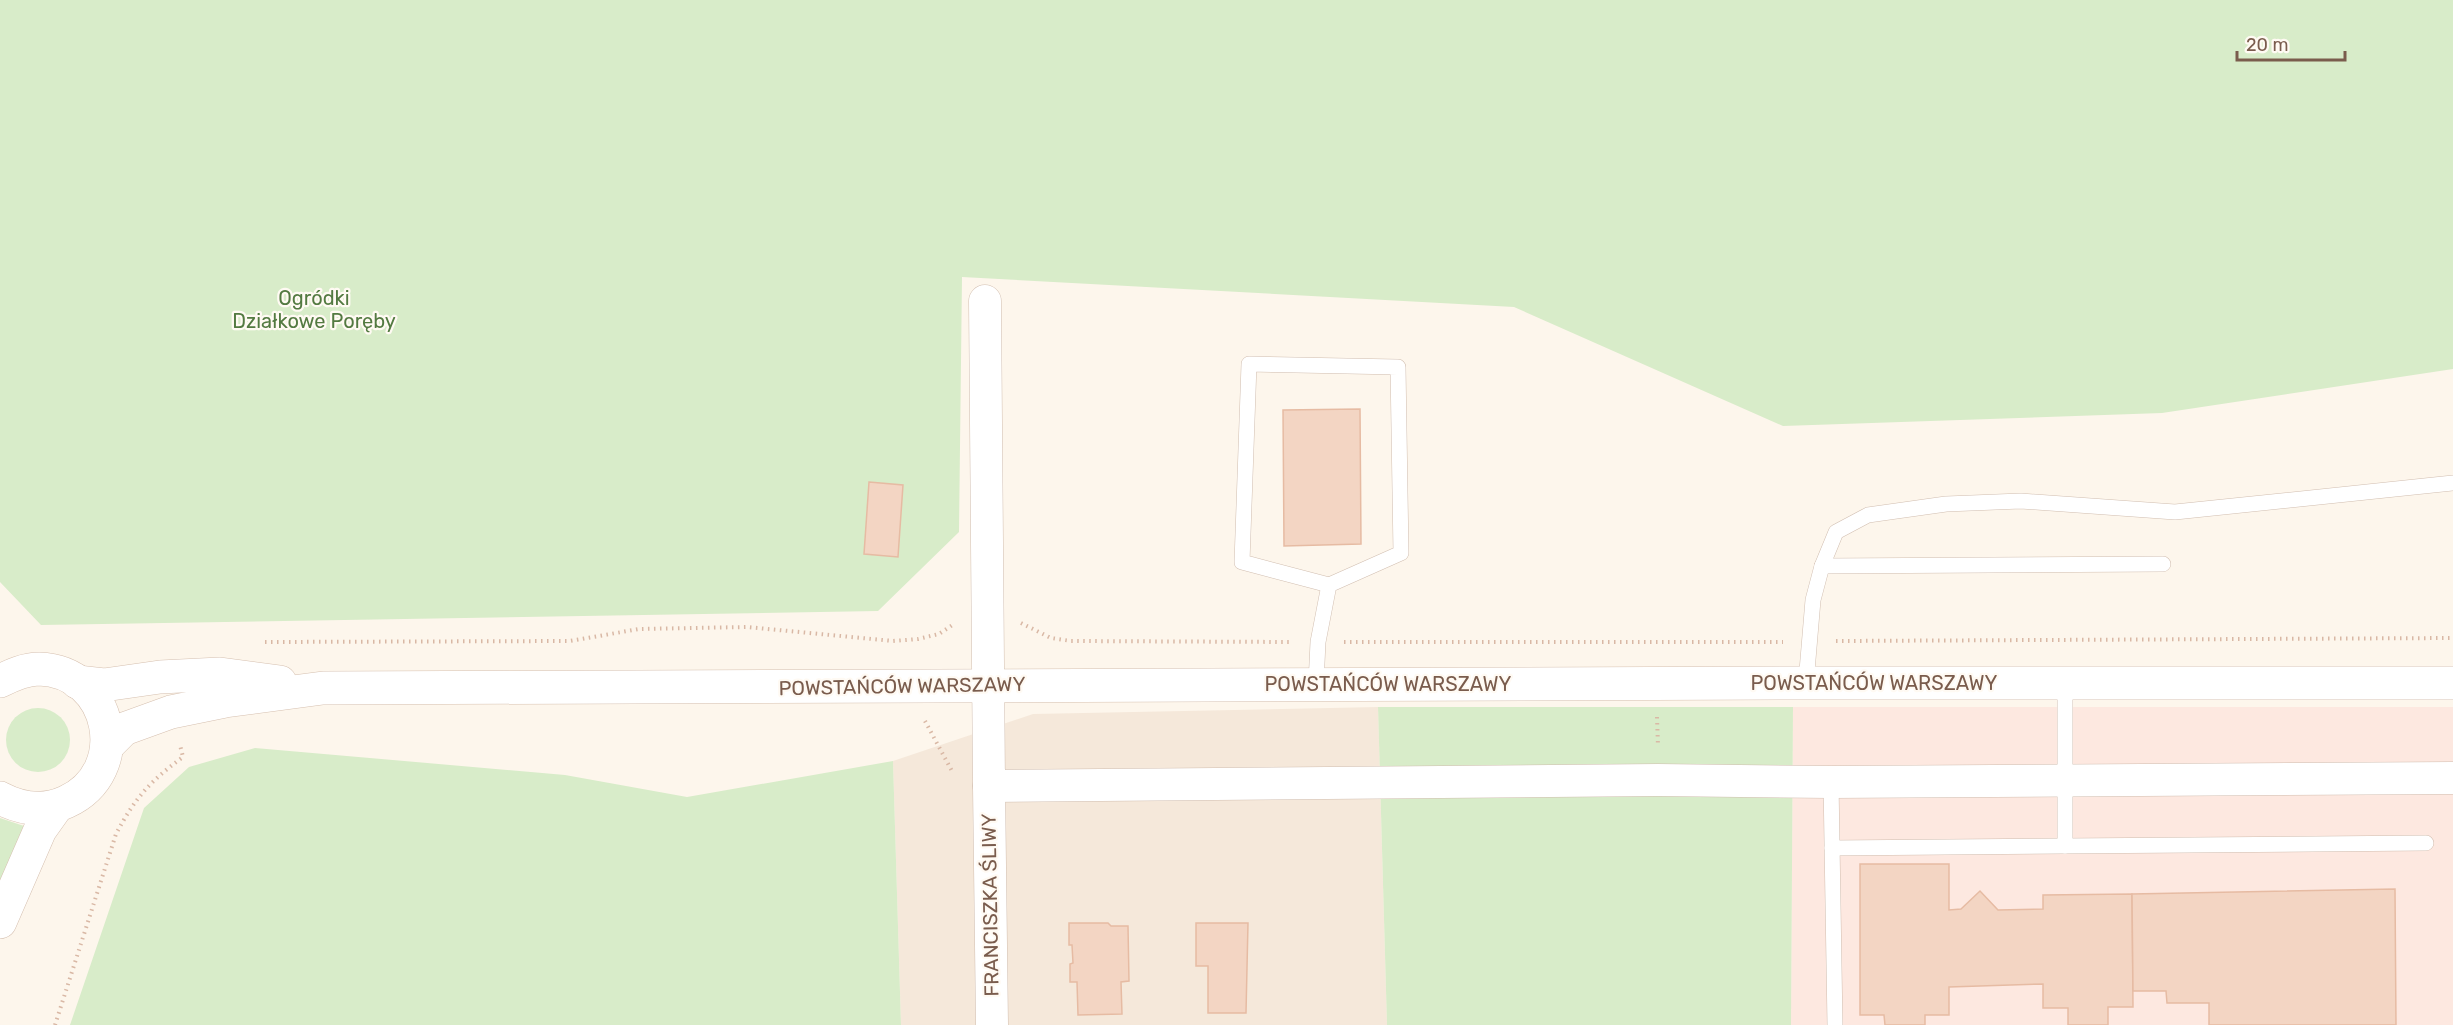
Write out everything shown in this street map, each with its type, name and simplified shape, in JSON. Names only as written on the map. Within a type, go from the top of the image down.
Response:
[{"type":"street","name":"FRANCISZKA ŚLIWY","points":[[985,300],[992,1025]]},
{"type":"street","points":[[0,798],[19,806],[38,809],[57,806],[75,798],[90,786],[100,770],[107,746],[107,732],[102,713],[92,696],[77,682],[59,673],[39,669],[6,674]]},
{"type":"street","name":"POWSTAŃCÓW WARSZAWY","points":[[77,682],[104,685],[160,677],[220,674],[323,688]]},
{"type":"street","name":"POWSTAŃCÓW WARSZAWY","points":[[107,746],[124,729],[171,712],[225,701],[323,688],[2453,683]]},
{"type":"street","points":[[988,792],[1658,780],[1832,782],[2453,778]]},
{"type":"street","points":[[0,922],[40,830],[57,806]]},
{"type":"lane","points":[[1249,364],[1398,367],[1401,553],[1329,585],[1242,562],[1249,364]]},
{"type":"lane","points":[[1806,683],[1813,600],[1822,566],[1836,532],[1868,515],[1946,504],[2021,501],[2175,512],[2453,483]]},
{"type":"lane","points":[[1822,566],[2163,564]]},
{"type":"lane","points":[[1316,684],[1318,642],[1329,585]]},
{"type":"lane","points":[[2065,846],[2066,683]]},
{"type":"lane","points":[[1832,782],[1834,1025]]},
{"type":"lane","points":[[1832,848],[2426,843]]},
{"type":"path","points":[[55,1025],[116,834],[131,806],[156,777],[183,757],[171,712]]},
{"type":"path","points":[[923,717],[962,788],[988,792]]},
{"type":"shaded area","points":[[1378,707],[1387,1025],[901,1025],[893,761],[1033,714]]},
{"type":"shaded area","points":[[1793,707],[2453,707],[2453,1025],[1791,1025]]},
{"type":"green space","name":"Ogródki Działkowe Poręby","points":[[0,0],[2453,0],[2453,369],[2162,413],[1783,426],[1514,307],[962,277],[959,532],[878,611],[41,625],[0,582]]},
{"type":"green space","points":[[1378,707],[1793,707],[1791,1025],[1387,1025]]},
{"type":"green space","points":[[32,708],[44,708],[61,717],[68,728],[70,740],[68,752],[61,763],[44,772],[32,772],[20,767],[11,758],[6,746],[6,734],[11,722],[20,713]]},
{"type":"green space","points":[[255,748],[565,775],[687,797],[893,761],[901,1025],[70,1025],[144,808],[189,767]]},
{"type":"green space","points":[[0,818],[24,826],[0,881]]},
{"type":"building","points":[[1360,409],[1361,544],[1284,546],[1283,410]]},
{"type":"building","points":[[869,482],[903,485],[898,557],[864,554]]},
{"type":"building","points":[[1860,864],[1949,864],[1949,910],[1961,909],[1980,891],[1998,910],[2043,909],[2043,895],[2132,894],[2133,1007],[2108,1007],[2108,1025],[2068,1025],[2068,1008],[2043,1008],[2043,984],[1949,987],[1949,1015],[1925,1015],[1925,1025],[1885,1025],[1884,1015],[1860,1015]]},
{"type":"building","points":[[2395,889],[2396,1025],[2209,1025],[2209,1003],[2167,1003],[2166,991],[2133,991],[2132,894]]},
{"type":"building","points":[[1069,923],[1108,923],[1111,926],[1128,926],[1129,981],[1121,982],[1122,1014],[1078,1015],[1077,982],[1070,982],[1070,964],[1073,963],[1072,945],[1069,945]]},
{"type":"building","points":[[1196,923],[1248,923],[1246,1013],[1208,1013],[1208,966],[1196,966]]}]
